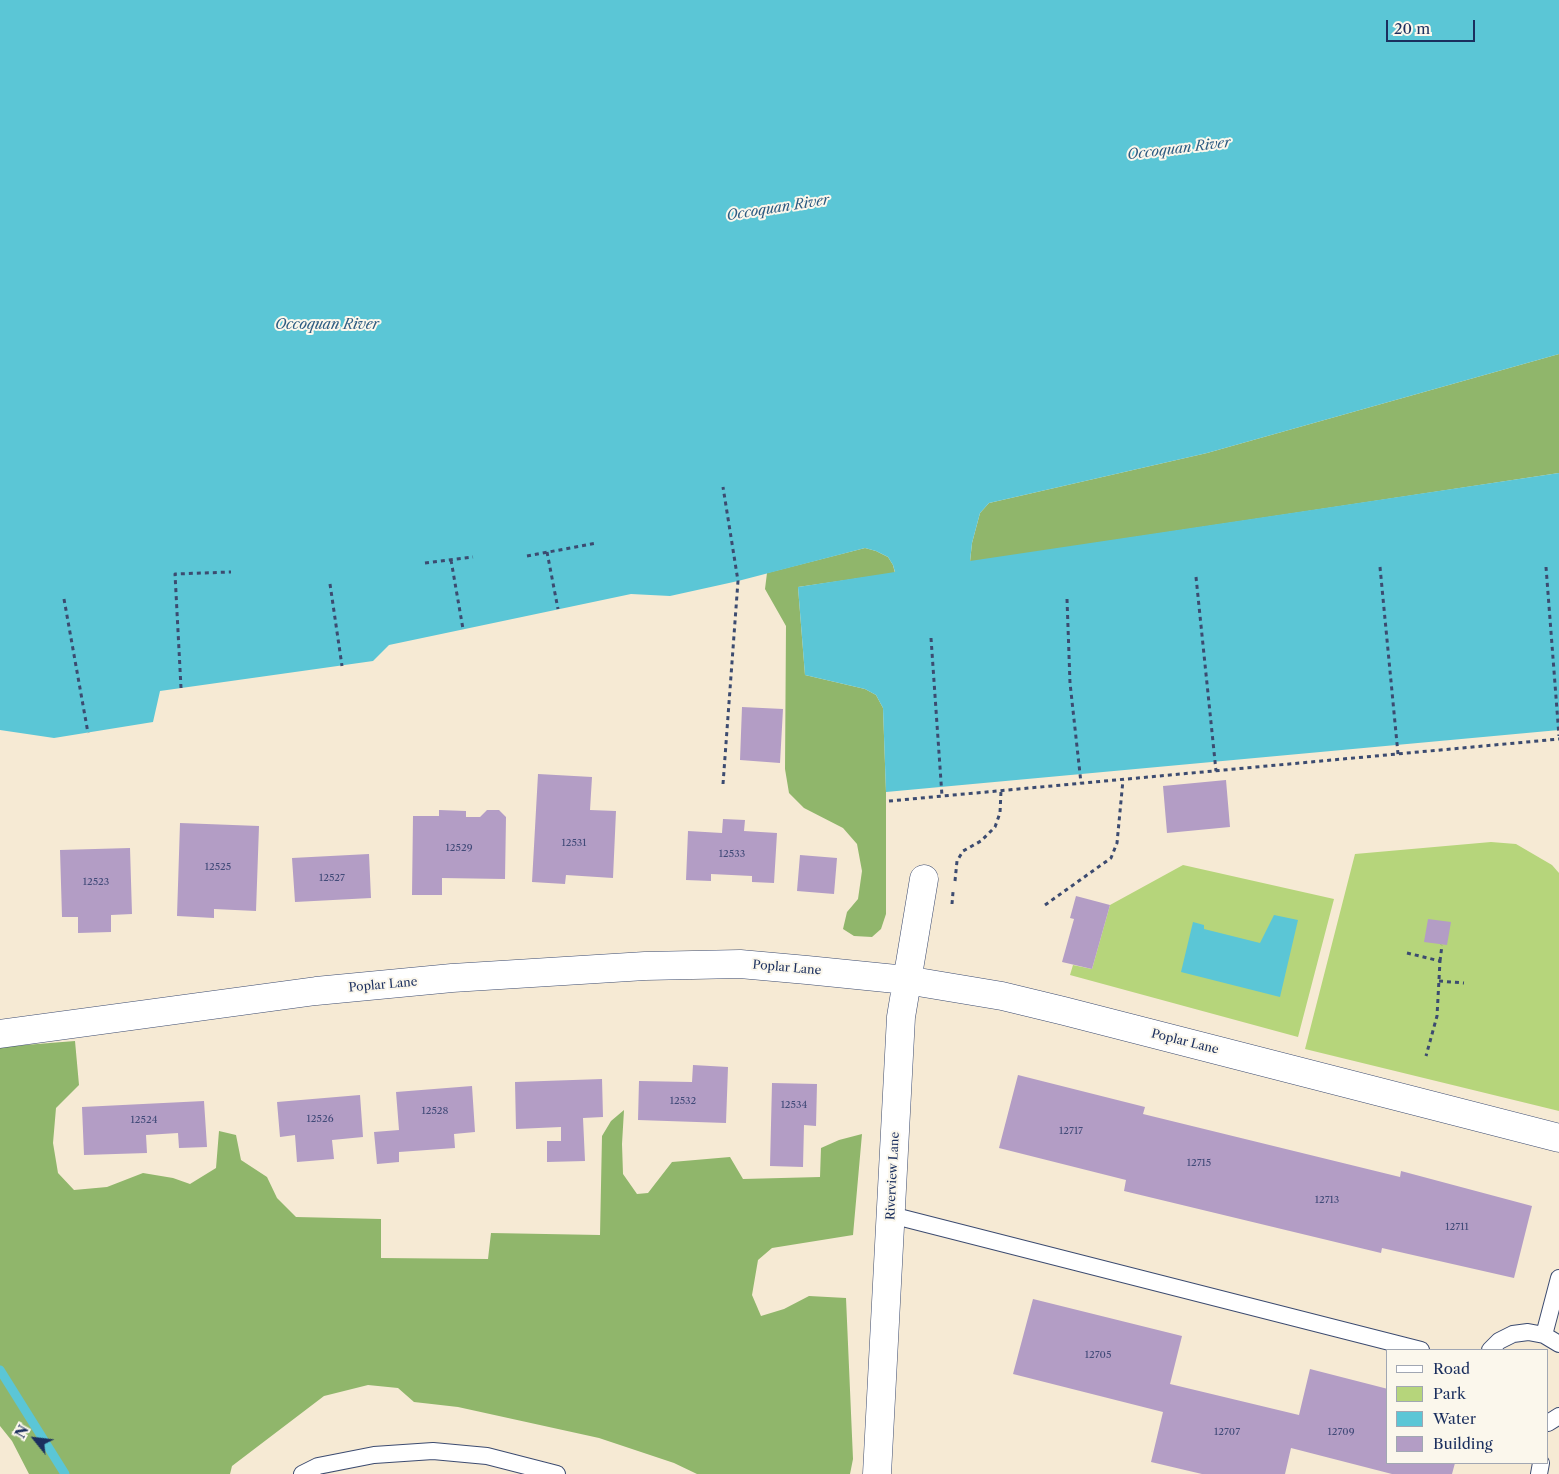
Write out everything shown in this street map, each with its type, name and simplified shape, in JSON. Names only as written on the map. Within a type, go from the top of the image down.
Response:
[{"type":"street","name":"Riverview Lane","points":[[877,1474],[901,1017],[924,879]]},
{"type":"street","name":"Poplar Lane","points":[[0,1034],[316,991],[452,978],[645,966],[740,964],[906,980],[1002,996],[1559,1138]]},
{"type":"lane","points":[[890,1215],[1417,1349]]},
{"type":"lane","points":[[1544,1335],[1559,1278]]},
{"type":"lane","points":[[1491,1349],[1499,1341],[1513,1334],[1528,1332],[1544,1335],[1559,1344]]},
{"type":"lane","points":[[302,1474],[318,1466],[374,1455],[432,1451],[487,1456],[557,1474]]},
{"type":"path","points":[[723,784],[738,580],[724,487]]},
{"type":"path","points":[[527,556],[597,543]]},
{"type":"path","points":[[547,552],[558,609]]},
{"type":"path","points":[[425,563],[473,557]]},
{"type":"path","points":[[451,560],[463,629]]},
{"type":"path","points":[[1380,567],[1398,754]]},
{"type":"path","points":[[889,801],[1559,738],[1546,567]]},
{"type":"path","points":[[181,688],[175,574],[231,572]]},
{"type":"path","points":[[1196,577],[1216,771]]},
{"type":"path","points":[[330,584],[342,666]]},
{"type":"path","points":[[64,599],[88,733]]},
{"type":"path","points":[[1067,599],[1070,683],[1081,784]]},
{"type":"path","points":[[931,638],[942,796]]},
{"type":"path","points":[[1045,905],[1111,858],[1117,844],[1123,780]]},
{"type":"path","points":[[952,904],[957,861],[964,851],[982,841],[995,827],[1000,813],[1001,791]]},
{"type":"path","points":[[1426,1056],[1438,1016],[1442,945]]},
{"type":"path","points":[[1407,953],[1440,961]]},
{"type":"path","points":[[1439,981],[1464,983]]},
{"type":"green space","points":[[1559,354],[1559,473],[970,562],[972,543],[980,513],[989,503],[1207,453]]},
{"type":"green space","points":[[865,548],[888,557],[895,573],[798,587],[805,675],[865,689],[876,695],[883,708],[886,792],[886,914],[881,929],[872,937],[854,936],[843,929],[847,912],[858,899],[862,871],[857,844],[843,828],[804,808],[789,793],[785,769],[786,626],[765,589],[767,573]]},
{"type":"green space","points":[[1491,842],[1516,844],[1552,865],[1559,873],[1559,1111],[1305,1049],[1355,854]]},
{"type":"green space","points":[[1183,865],[1334,899],[1298,1037],[1070,975],[1073,965],[1092,969],[1110,905]]},
{"type":"green space","points":[[75,1041],[79,1085],[56,1108],[53,1143],[58,1173],[74,1190],[107,1187],[143,1173],[173,1178],[190,1184],[216,1168],[219,1131],[236,1135],[241,1160],[267,1177],[277,1198],[296,1217],[381,1219],[381,1258],[488,1259],[491,1233],[600,1235],[602,1136],[611,1121],[624,1110],[623,1174],[637,1194],[648,1193],[672,1162],[730,1157],[743,1179],[820,1177],[821,1148],[839,1140],[862,1134],[853,1235],[772,1248],[758,1260],[752,1295],[761,1316],[784,1309],[809,1296],[846,1298],[853,1459],[850,1474],[697,1474],[674,1463],[599,1438],[458,1407],[414,1402],[398,1388],[368,1385],[324,1396],[232,1466],[230,1474],[29,1474],[12,1441],[0,1426],[0,1047]]},
{"type":"water","name":"Occoquan River","points":[[0,0],[1559,0],[1559,354],[1207,453],[989,503],[980,513],[972,543],[970,561],[1559,473],[1559,730],[886,792],[883,708],[876,695],[865,689],[805,675],[798,587],[895,572],[888,557],[865,548],[738,581],[670,596],[631,594],[389,645],[373,661],[160,691],[153,722],[54,738],[0,730]]},
{"type":"water","points":[[1274,915],[1298,920],[1280,997],[1181,972],[1193,922],[1204,925],[1204,929],[1260,943]]},
{"type":"building","points":[[742,707],[783,709],[780,763],[740,760]]},
{"type":"building","points":[[538,774],[592,777],[590,810],[616,811],[613,878],[566,875],[565,884],[532,882]]},
{"type":"building","points":[[1226,780],[1230,827],[1167,833],[1163,786]]},
{"type":"building","points":[[439,810],[466,811],[466,817],[480,817],[487,810],[499,810],[506,817],[505,879],[442,878],[442,895],[412,895],[413,816],[439,816]]},
{"type":"building","points":[[723,819],[745,820],[744,831],[777,833],[774,883],[752,882],[752,876],[711,874],[711,881],[686,880],[688,831],[722,833]]},
{"type":"building","points":[[180,823],[259,826],[256,911],[214,909],[214,918],[177,916]]},
{"type":"building","points":[[130,848],[132,914],[111,915],[111,932],[78,933],[78,917],[62,917],[60,850]]},
{"type":"building","points":[[369,854],[371,898],[295,902],[292,858]]},
{"type":"building","points":[[800,855],[837,858],[834,894],[797,891]]},
{"type":"building","points":[[1076,896],[1110,905],[1092,969],[1062,962],[1074,919],[1070,918]]},
{"type":"building","points":[[1428,919],[1451,922],[1447,945],[1424,942]]},
{"type":"building","points":[[693,1065],[728,1067],[726,1123],[638,1120],[639,1081],[692,1082]]},
{"type":"building","points":[[1018,1075],[1145,1107],[1143,1114],[1400,1177],[1401,1171],[1532,1206],[1514,1278],[1382,1248],[1381,1253],[1124,1191],[1126,1180],[999,1148]]},
{"type":"building","points":[[602,1079],[603,1117],[583,1118],[585,1161],[547,1162],[547,1141],[561,1141],[561,1127],[516,1129],[515,1082]]},
{"type":"building","points":[[772,1083],[817,1084],[816,1126],[804,1125],[803,1167],[770,1166]]},
{"type":"building","points":[[472,1086],[475,1132],[454,1134],[455,1148],[399,1152],[399,1162],[377,1164],[374,1132],[399,1130],[396,1092]]},
{"type":"building","points":[[360,1095],[363,1137],[332,1140],[334,1159],[297,1162],[295,1135],[280,1137],[277,1102]]},
{"type":"building","points":[[204,1101],[207,1147],[179,1148],[178,1133],[146,1135],[147,1153],[84,1155],[82,1107]]},
{"type":"building","points":[[1033,1299],[1182,1336],[1170,1384],[1299,1415],[1310,1369],[1386,1388],[1386,1464],[1455,1464],[1452,1474],[1392,1474],[1291,1448],[1285,1474],[1202,1474],[1151,1462],[1163,1412],[1013,1374]]},
{"type":"waterway","points":[[0,1370],[65,1474]]}]
